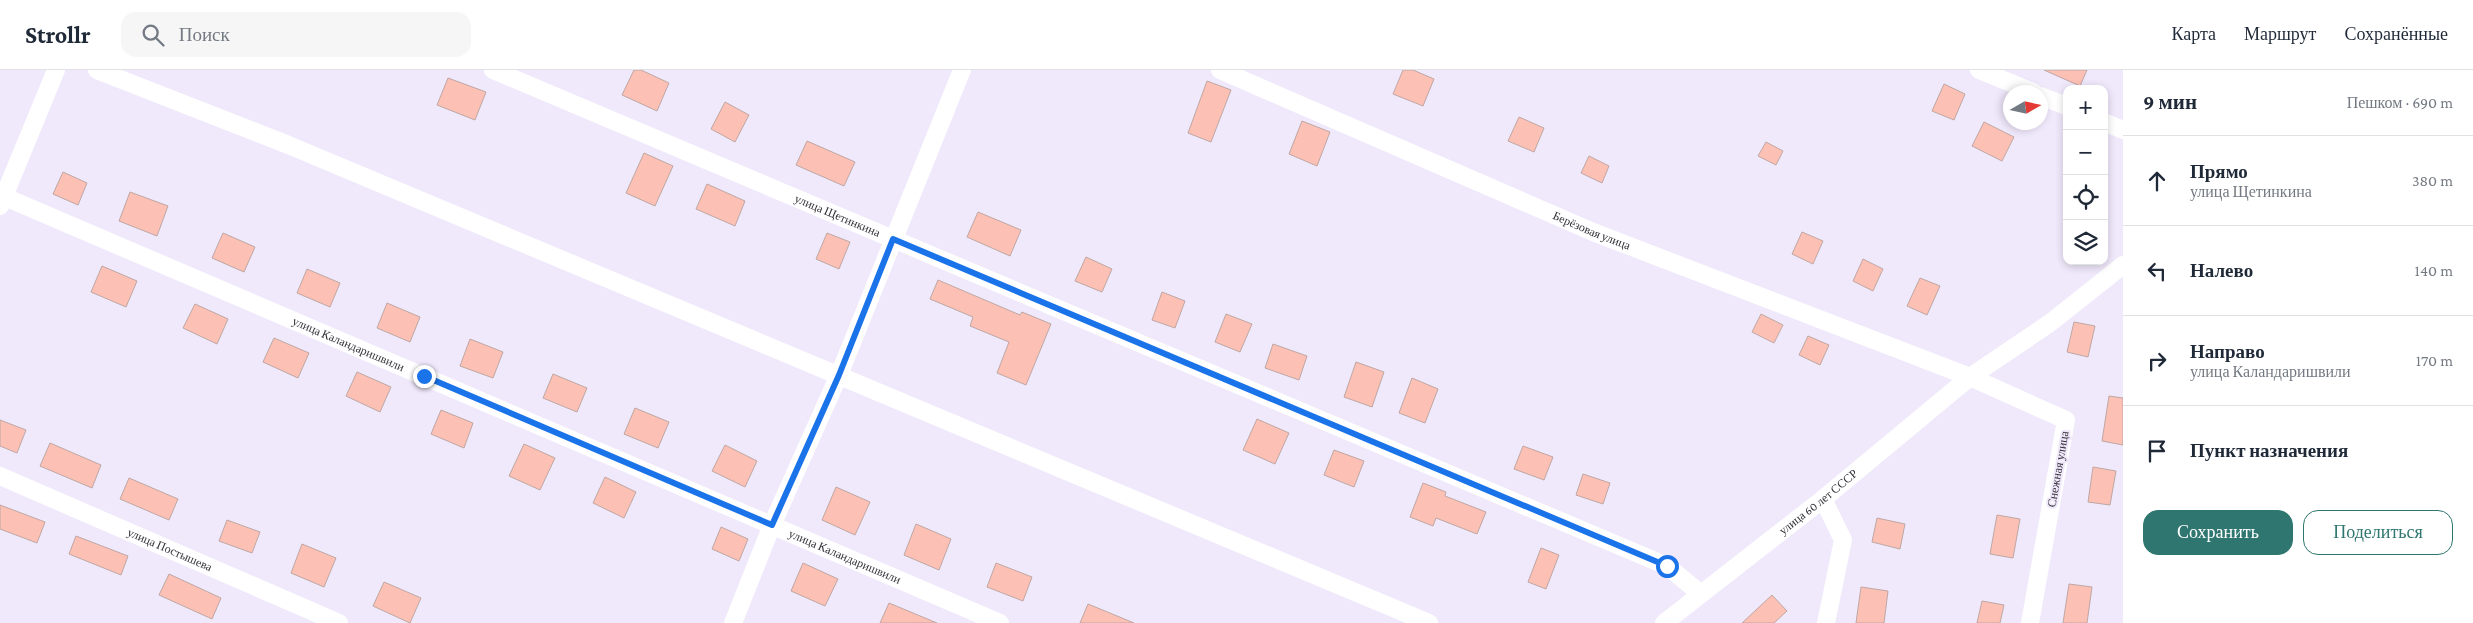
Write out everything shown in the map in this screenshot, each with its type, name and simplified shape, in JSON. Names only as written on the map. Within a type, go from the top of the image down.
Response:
[{"type":"street","points":[[1,199],[56,70]]},
{"type":"street","points":[[97,70],[286,144],[1428,623]]},
{"type":"street","name":"улица Щетинкина","points":[[493,70],[1667,566],[1701,594]]},
{"type":"street","points":[[733,623],[772,525],[839,375],[962,70]]},
{"type":"street","name":"Берёзовая улица","points":[[1220,70],[1593,232],[1970,377]]},
{"type":"street","points":[[1979,70],[2016,85]]},
{"type":"street","points":[[2048,99],[2063,105]]},
{"type":"street","points":[[2108,124],[2123,130]]},
{"type":"street","name":"улица Каландаришвили","points":[[1,199],[1000,623]]},
{"type":"street","name":"улица 60 лет СССР","points":[[1664,623],[1823,499],[1970,377],[2050,323],[2123,265]]},
{"type":"street","name":"Снежная улица","points":[[1970,377],[2066,420],[2030,623]]},
{"type":"street","name":"улица Постышева","points":[[0,476],[339,623]]},
{"type":"street","points":[[1823,499],[1843,540],[1824,619]]},
{"type":"building","points":[[634,70],[641,70],[669,83],[657,111],[622,95]]},
{"type":"building","points":[[1403,70],[1413,70],[1434,79],[1423,106],[1393,94]]},
{"type":"building","points":[[2044,70],[2087,70],[2080,85]]},
{"type":"building","points":[[448,78],[486,92],[475,120],[437,105]]},
{"type":"building","points":[[1207,81],[1231,90],[1211,142],[1188,133]]},
{"type":"building","points":[[1944,84],[1965,94],[1954,120],[1932,111]]},
{"type":"building","points":[[725,102],[749,115],[735,142],[711,129]]},
{"type":"building","points":[[1519,117],[1544,128],[1534,152],[1508,141]]},
{"type":"building","points":[[1302,121],[1330,132],[1317,166],[1289,154]]},
{"type":"building","points":[[1984,122],[2014,137],[2002,161],[1972,146]]},
{"type":"building","points":[[807,141],[855,162],[844,186],[796,165]]},
{"type":"building","points":[[1766,142],[1783,151],[1776,165],[1758,156]]},
{"type":"building","points":[[644,153],[673,166],[655,206],[626,193]]},
{"type":"building","points":[[1589,156],[1609,166],[1602,183],[1581,173]]},
{"type":"building","points":[[63,172],[87,183],[78,205],[53,194]]},
{"type":"building","points":[[707,184],[745,201],[735,226],[696,209]]},
{"type":"building","points":[[130,192],[168,206],[157,236],[119,221]]},
{"type":"building","points":[[978,212],[1021,230],[1010,256],[967,237]]},
{"type":"building","points":[[1802,232],[1823,241],[1813,264],[1792,254]]},
{"type":"building","points":[[223,233],[255,247],[244,272],[212,258]]},
{"type":"building","points":[[827,233],[850,242],[839,269],[816,259]]},
{"type":"building","points":[[1086,257],[1112,269],[1102,292],[1075,281]]},
{"type":"building","points":[[1863,259],[1883,269],[1873,291],[1853,281]]},
{"type":"building","points":[[102,266],[137,281],[126,307],[91,292]]},
{"type":"building","points":[[307,269],[340,283],[330,307],[297,293]]},
{"type":"building","points":[[1920,278],[1940,286],[1927,315],[1907,306]]},
{"type":"building","points":[[938,280],[1020,315],[1022,312],[1051,324],[1026,385],[997,373],[1009,342],[970,326],[973,317],[930,299]]},
{"type":"building","points":[[1162,292],[1185,301],[1175,328],[1152,320]]},
{"type":"building","points":[[387,303],[420,317],[410,342],[377,328]]},
{"type":"building","points":[[195,304],[228,319],[217,344],[183,328]]},
{"type":"building","points":[[1226,314],[1252,324],[1240,352],[1215,342]]},
{"type":"building","points":[[1761,314],[1783,325],[1774,343],[1752,332]]},
{"type":"building","points":[[2074,322],[2095,326],[2088,357],[2067,352]]},
{"type":"building","points":[[1808,336],[1829,345],[1820,365],[1799,355]]},
{"type":"building","points":[[274,338],[309,353],[298,378],[263,362]]},
{"type":"building","points":[[470,339],[503,352],[493,378],[460,366]]},
{"type":"building","points":[[1273,344],[1307,356],[1299,380],[1265,368]]},
{"type":"building","points":[[1356,362],[1384,372],[1372,407],[1344,397]]},
{"type":"building","points":[[357,372],[391,387],[380,412],[346,396]]},
{"type":"building","points":[[553,374],[587,388],[577,412],[543,398]]},
{"type":"building","points":[[1412,378],[1438,389],[1425,423],[1399,413]]},
{"type":"building","points":[[2109,396],[2123,398],[2123,445],[2102,441]]},
{"type":"building","points":[[635,408],[669,422],[658,448],[624,434]]},
{"type":"building","points":[[441,410],[473,423],[464,448],[431,434]]},
{"type":"building","points":[[1257,419],[1289,433],[1275,464],[1243,450]]},
{"type":"building","points":[[0,420],[26,430],[17,453],[0,446]]},
{"type":"building","points":[[50,443],[101,465],[92,488],[40,466]]},
{"type":"building","points":[[524,444],[555,458],[540,490],[509,476]]},
{"type":"building","points":[[725,445],[757,461],[745,487],[712,471]]},
{"type":"building","points":[[1523,446],[1553,457],[1544,480],[1514,469]]},
{"type":"building","points":[[1334,450],[1364,461],[1354,487],[1324,475]]},
{"type":"building","points":[[2093,467],[2116,471],[2110,505],[2088,502]]},
{"type":"building","points":[[1583,474],[1610,483],[1603,504],[1576,495]]},
{"type":"building","points":[[605,477],[636,492],[624,518],[593,503]]},
{"type":"building","points":[[129,478],[178,499],[169,520],[120,499]]},
{"type":"building","points":[[1423,483],[1446,492],[1445,496],[1486,512],[1477,534],[1436,518],[1433,526],[1410,517]]},
{"type":"building","points":[[836,487],[870,502],[855,535],[822,520]]},
{"type":"building","points":[[0,505],[45,522],[37,543],[0,529]]},
{"type":"building","points":[[1997,515],[2020,519],[2013,558],[1990,554]]},
{"type":"building","points":[[1877,518],[1905,524],[1900,549],[1872,542]]},
{"type":"building","points":[[227,520],[260,532],[252,553],[219,541]]},
{"type":"building","points":[[916,524],[951,539],[939,570],[904,555]]},
{"type":"building","points":[[721,527],[748,539],[739,561],[712,549]]},
{"type":"building","points":[[76,536],[128,556],[121,575],[69,554]]},
{"type":"building","points":[[302,544],[336,558],[324,587],[291,573]]},
{"type":"building","points":[[1541,548],[1559,555],[1546,589],[1528,582]]},
{"type":"building","points":[[803,563],[838,579],[825,606],[791,591]]},
{"type":"building","points":[[996,563],[1032,577],[1023,601],[987,587]]},
{"type":"building","points":[[169,574],[221,598],[212,619],[159,595]]},
{"type":"building","points":[[384,582],[421,598],[410,623],[373,606]]},
{"type":"building","points":[[2069,584],[2092,587],[2087,623],[2063,623]]},
{"type":"building","points":[[1861,587],[1888,591],[1884,623],[1856,623]]},
{"type":"building","points":[[1772,595],[1787,611],[1774,623],[1742,623]]},
{"type":"building","points":[[1982,601],[2004,605],[2000,623],[1977,623]]},
{"type":"building","points":[[889,603],[937,623],[880,623]]},
{"type":"building","points":[[1088,604],[1134,623],[1080,623]]},
{"type":"route","points":[[424,376],[772,525],[839,375],[893,239],[1667,566]]}]
